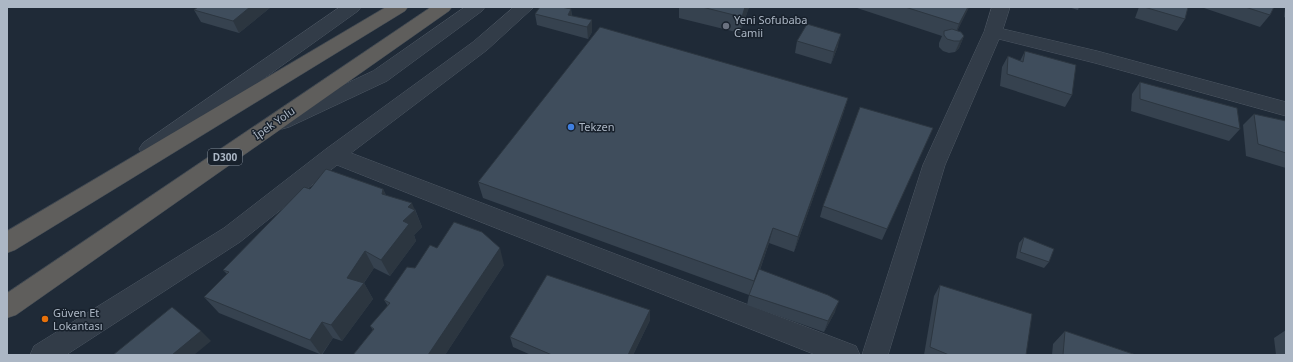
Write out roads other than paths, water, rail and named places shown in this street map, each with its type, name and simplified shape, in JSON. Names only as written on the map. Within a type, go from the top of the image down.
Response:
[{"type":"highway","points":[[7,243],[86,194],[399,7]]},
{"type":"highway","name":"İpek Yolu","points":[[7,307],[443,7]]},
{"type":"street","points":[[86,194],[352,7]]},
{"type":"street","points":[[266,129],[380,76],[476,7]]},
{"type":"street","points":[[43,355],[232,235],[334,155],[480,46],[524,7]]},
{"type":"street","points":[[875,355],[934,165],[993,32],[1001,7]]},
{"type":"street","points":[[993,32],[1097,57],[1286,109]]},
{"type":"street","points":[[334,155],[847,355]]},
{"type":"place","name":"Yeni Sofubaba Camii","points":[[726,26]]},
{"type":"place","name":"Tekzen","points":[[571,127]]},
{"type":"place","name":"Güven Et Lokantası","points":[[45,319]]}]
